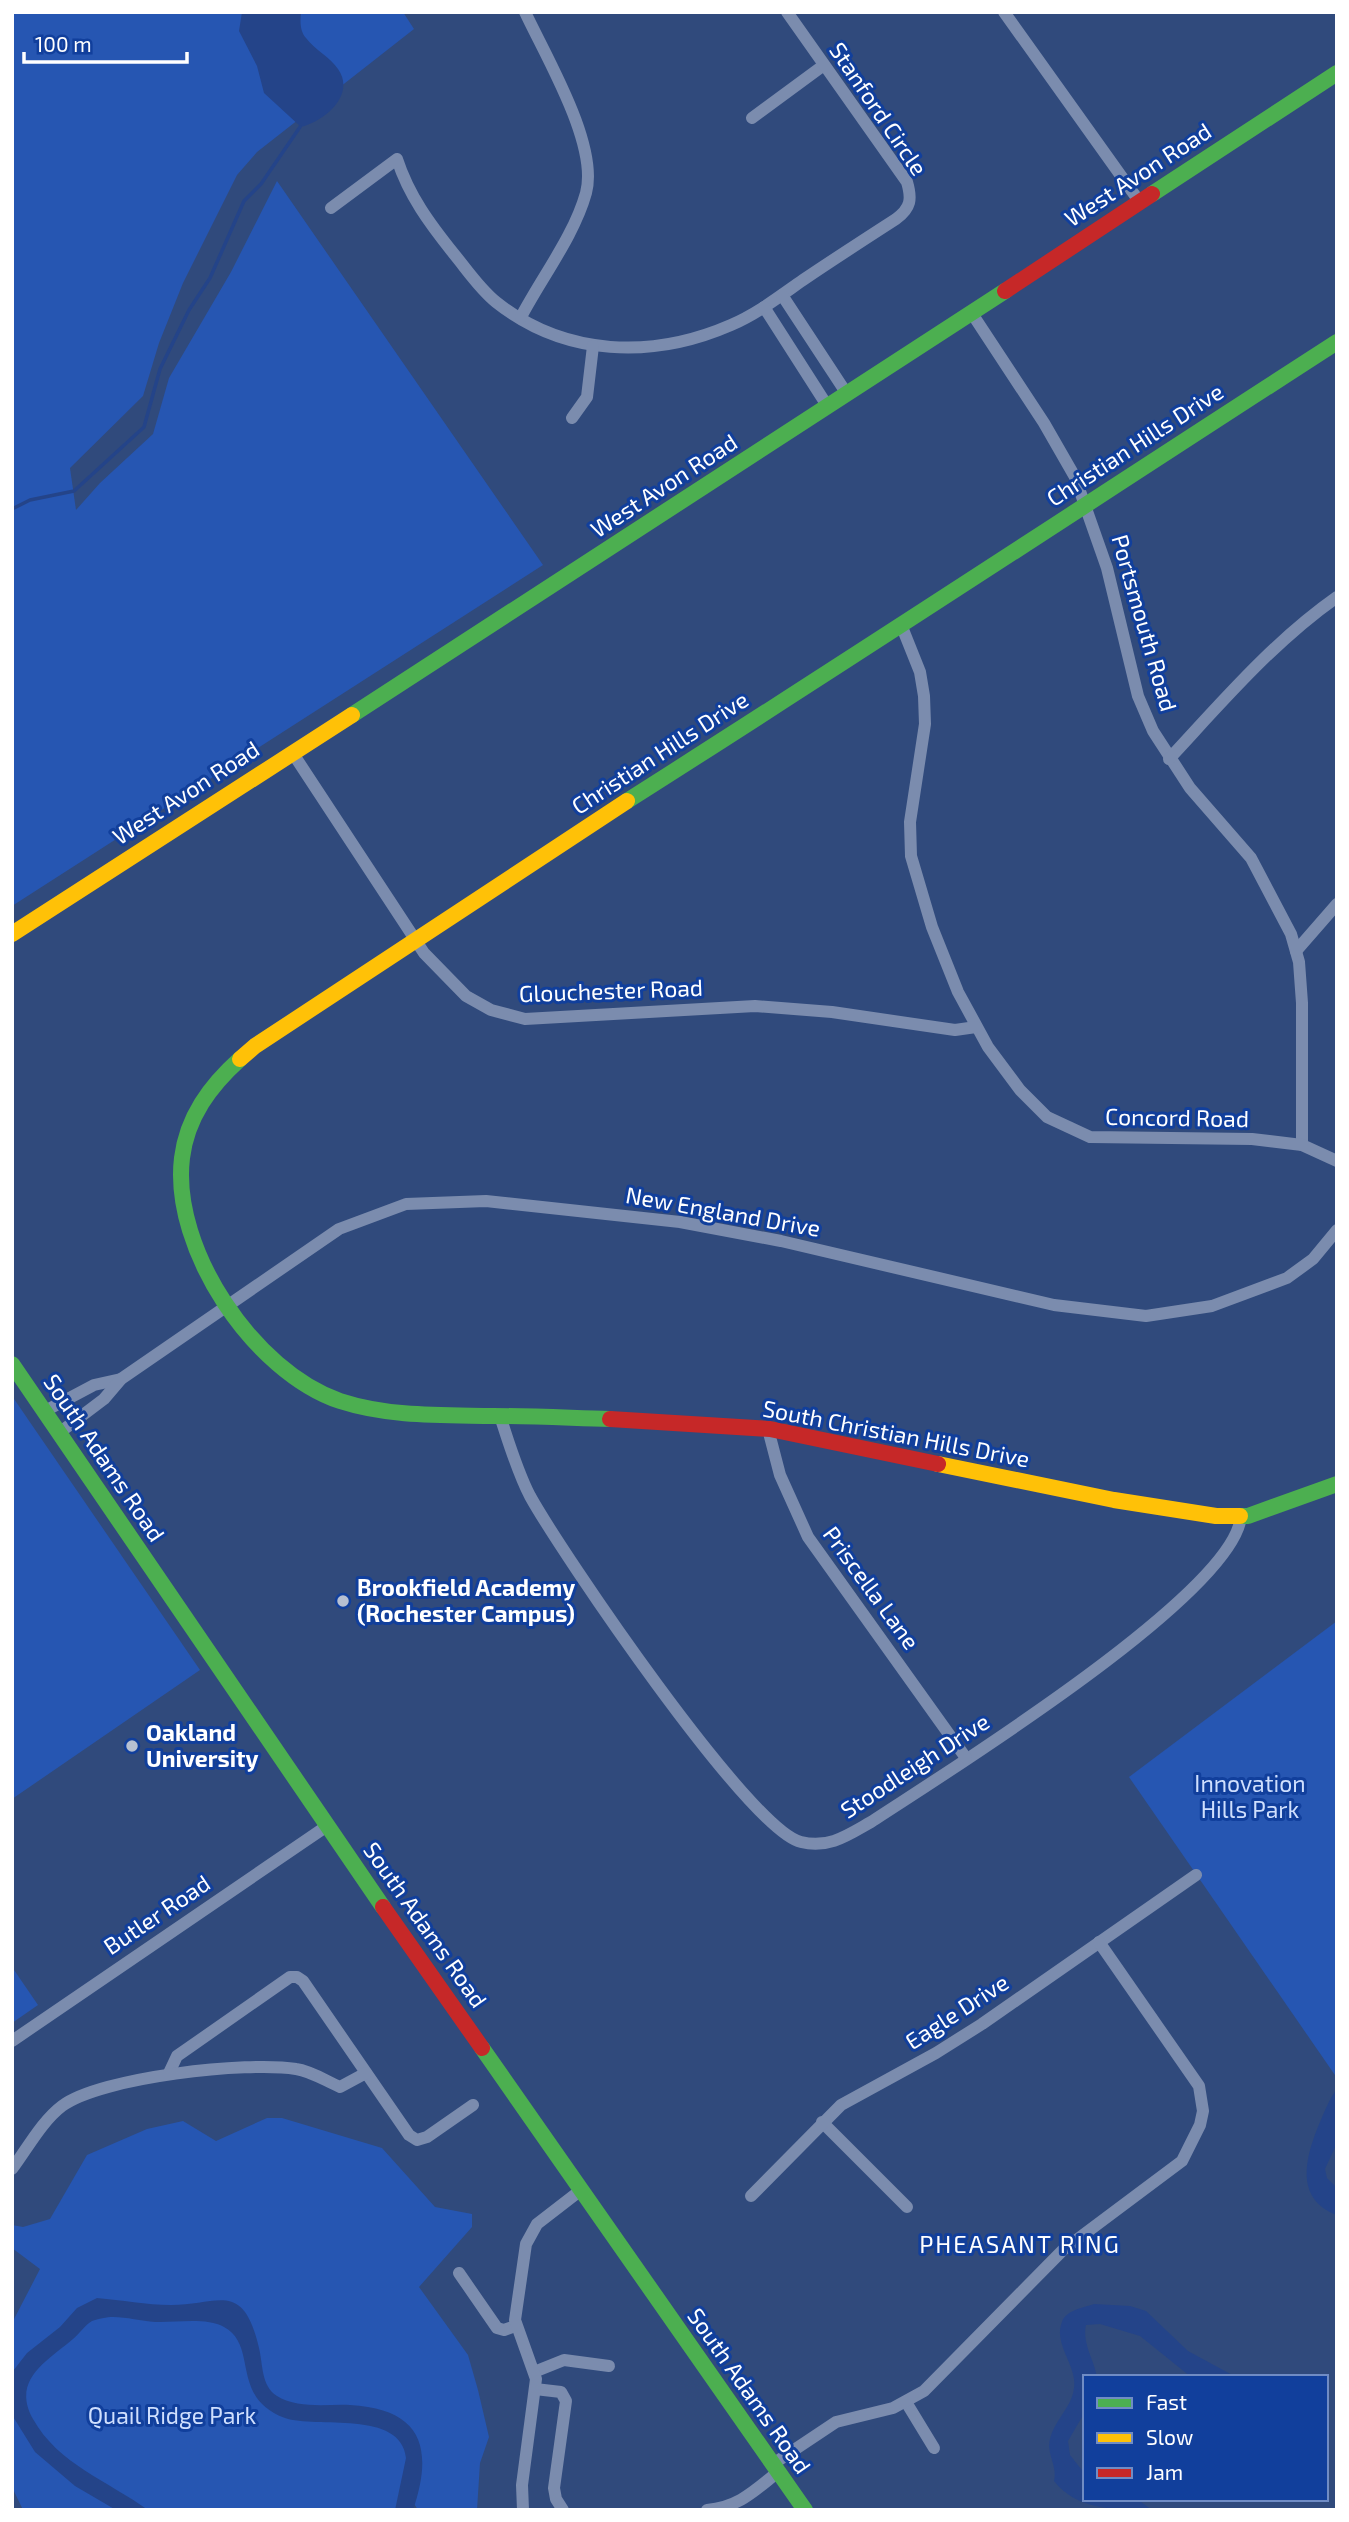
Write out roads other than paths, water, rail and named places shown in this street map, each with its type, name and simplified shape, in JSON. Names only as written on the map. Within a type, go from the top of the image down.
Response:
[{"type":"street","points":[[521,317],[582,205],[589,169],[584,140],[526,12]]},
{"type":"street","name":"Stanford Circle","points":[[331,208],[397,159],[406,187],[477,284],[495,301],[551,332],[593,346],[632,349],[681,344],[733,325],[896,219],[908,210],[910,200],[907,182],[787,12]]},
{"type":"street","points":[[1004,12],[1139,201]]},
{"type":"street","points":[[752,118],[824,65]]},
{"type":"street","name":"West Avon Road","points":[[12,934],[828,407],[1337,72]]},
{"type":"street","points":[[782,295],[847,394]]},
{"type":"street","points":[[764,307],[828,407]]},
{"type":"street","name":"Portsmouth Road","points":[[971,312],[1044,423],[1075,477],[1107,568],[1138,696],[1169,759],[1251,858],[1296,951],[1302,1003],[1302,1144]]},
{"type":"street","name":"Christian Hills Drive","points":[[226,1304],[197,1255],[186,1219],[181,1185],[190,1124],[224,1072],[255,1046],[415,940],[902,627],[1086,503],[1337,342]]},
{"type":"street","points":[[572,418],[587,397],[593,346]]},
{"type":"street","points":[[1169,759],[1257,666],[1304,621],[1337,597]]},
{"type":"street","name":"Concord Road","points":[[902,627],[920,672],[924,696],[925,724],[910,822],[911,856],[944,960],[976,1027],[1007,1074],[1046,1117],[1090,1137],[1208,1136],[1302,1144],[1337,1161]]},
{"type":"street","name":"Glouchester Road","points":[[292,752],[415,940],[466,996],[491,1010],[525,1019],[755,1006],[832,1012],[955,1030],[976,1027]]},
{"type":"street","points":[[1296,951],[1337,904]]},
{"type":"street","name":"New England Drive","points":[[59,1433],[104,1399],[121,1379],[226,1304],[340,1229],[375,1213],[406,1204],[435,1201],[527,1205],[680,1222],[780,1241],[1054,1305],[1146,1316],[1212,1306],[1287,1278],[1313,1259],[1337,1230]]},
{"type":"street","name":"South Christian Hills Drive","points":[[226,1304],[262,1348],[294,1377],[319,1392],[382,1409],[499,1416],[697,1422],[768,1429],[818,1437],[1101,1497],[1196,1513],[1241,1516],[1284,1505],[1337,1484]]},
{"type":"street","name":"South Adams Road","points":[[12,1364],[327,1826],[804,2510]]},
{"type":"street","name":"New England Drive","points":[[45,1411],[94,1385],[121,1379]]},
{"type":"street","name":"Stoodleigh Drive","points":[[499,1416],[529,1494],[558,1541],[688,1726],[733,1782],[783,1833],[800,1842],[834,1843],[871,1822],[1137,1640],[1218,1560],[1233,1542],[1241,1516]]},
{"type":"street","name":"Priscella Lane","points":[[768,1429],[780,1475],[808,1537],[967,1758]]},
{"type":"street","name":"Butler Road","points":[[12,2041],[327,1826]]},
{"type":"street","name":"Eagle Drive","points":[[751,2196],[822,2122],[857,2095],[936,2053],[982,2024],[1196,1875]]},
{"type":"street","points":[[707,2510],[726,2509],[836,2422],[893,2408],[932,2383],[1063,2250],[1182,2161],[1195,2140],[1203,2111],[1199,2086],[1099,1942]]},
{"type":"street","points":[[169,2073],[177,2056],[290,1977],[296,1977],[303,1981],[409,2134],[417,2140],[427,2137],[473,2105]]},
{"type":"street","points":[[12,2169],[61,2106],[78,2098],[169,2073],[293,2068],[340,2087],[366,2073]]},
{"type":"street","points":[[822,2122],[907,2207]]},
{"type":"street","points":[[523,2510],[522,2485],[535,2389],[534,2372],[515,2326],[529,2236],[543,2218],[581,2190]]},
{"type":"street","points":[[459,2273],[497,2328],[504,2330],[515,2326]]},
{"type":"street","points":[[534,2372],[564,2360],[609,2366]]},
{"type":"street","points":[[535,2389],[561,2392],[566,2401],[554,2488],[556,2499],[563,2510]]},
{"type":"street","points":[[906,2402],[934,2448]]},
{"type":"waterway","points":[[12,121],[12,135]]},
{"type":"waterway","points":[[12,509],[30,500],[74,491],[144,427],[160,369],[189,310],[210,278],[244,201],[261,184],[300,127]]},
{"type":"place","name":"Brookfield Academy (Rochester Campus)","points":[[343,1601]]},
{"type":"place","name":"Oakland University","points":[[132,1746]]},
{"type":"district","name":"PHEASANT RING","points":[[1020,2245]]},
{"type":"park label","name":"Innovation Hills Park","points":[[1250,1797]]},
{"type":"park label","name":"Quail Ridge Park","points":[[172,2416]]}]
